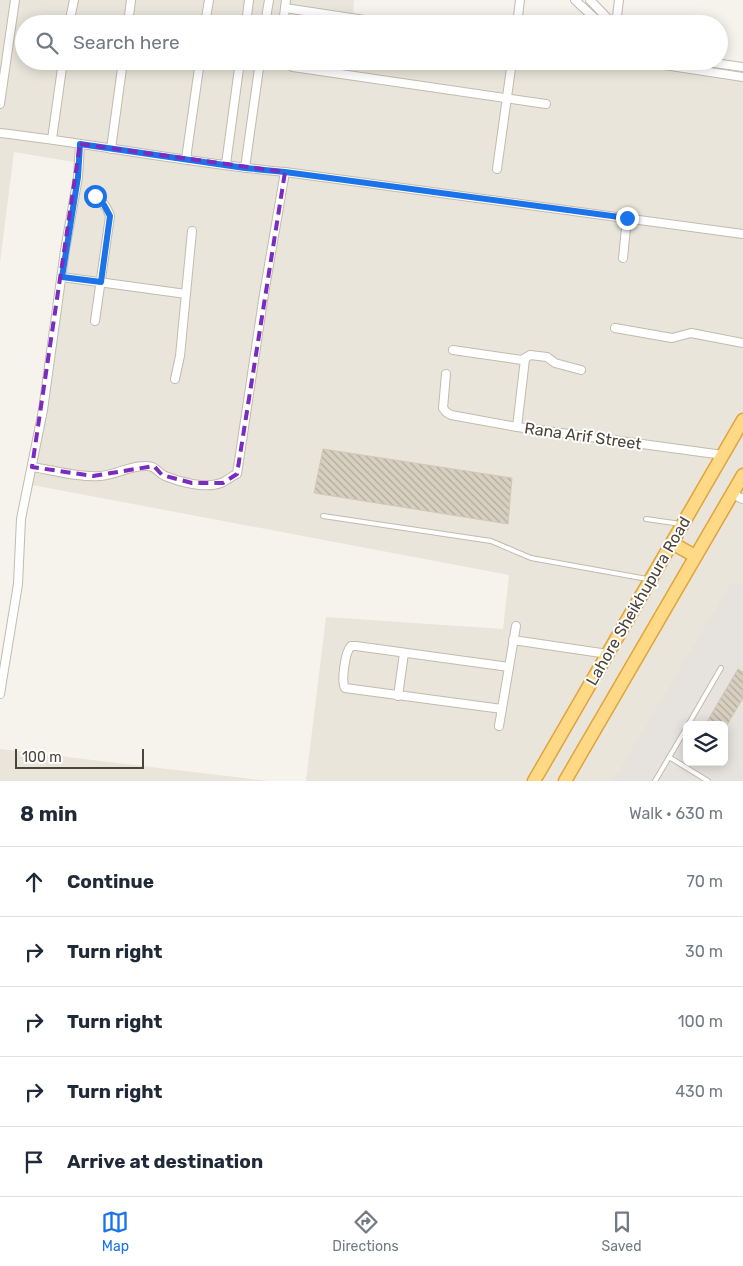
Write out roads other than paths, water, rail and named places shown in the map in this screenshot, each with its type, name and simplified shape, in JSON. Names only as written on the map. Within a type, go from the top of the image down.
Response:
[{"type":"highway","name":"Lahore Sheikhupura Road","points":[[534,781],[743,420]]},
{"type":"highway","name":"Lahore Sheikhupura Road","points":[[565,781],[695,556],[737,496],[743,475]]},
{"type":"highway","points":[[672,543],[695,556]]},
{"type":"street","points":[[0,104],[15,0]]},
{"type":"street","points":[[71,15],[74,0]]},
{"type":"street","points":[[129,15],[131,0]]},
{"type":"street","points":[[206,15],[209,0]]},
{"type":"street","points":[[247,15],[249,0]]},
{"type":"street","points":[[266,15],[268,0]]},
{"type":"street","points":[[518,15],[520,0]]},
{"type":"street","points":[[575,0],[591,15]]},
{"type":"street","points":[[590,0],[605,15]]},
{"type":"street","points":[[616,15],[619,0]]},
{"type":"street","points":[[285,4],[343,15]]},
{"type":"street","points":[[728,65],[743,67]]},
{"type":"street","points":[[52,139],[62,70]]},
{"type":"street","points":[[111,149],[122,70]]},
{"type":"street","points":[[186,159],[199,70]]},
{"type":"street","points":[[226,164],[239,70]]},
{"type":"street","points":[[245,168],[259,70]]},
{"type":"street","points":[[313,70],[546,104]]},
{"type":"street","points":[[497,169],[511,70]]},
{"type":"street","points":[[697,70],[743,77]]},
{"type":"street","points":[[0,133],[245,168],[743,234]]},
{"type":"street","points":[[0,694],[18,584],[21,519],[43,410],[78,177],[80,144]]},
{"type":"street","points":[[32,467],[93,476],[108,475],[122,470],[150,466],[168,477],[206,485],[224,482],[238,474],[264,294],[285,172]]},
{"type":"street","points":[[89,194],[100,201],[110,214],[95,321]]},
{"type":"street","points":[[623,258],[627,218]]},
{"type":"street","points":[[175,379],[192,231]]},
{"type":"street","points":[[62,277],[186,294]]},
{"type":"street","points":[[615,328],[672,338],[691,333],[743,344]]},
{"type":"street","points":[[453,350],[522,360],[530,355],[547,358],[581,370]]},
{"type":"street","points":[[517,427],[526,359]]},
{"type":"street","name":"Rana Arif Street","points":[[446,374],[443,408],[451,415],[517,427],[723,455]]},
{"type":"street","points":[[499,726],[516,626]]},
{"type":"street","points":[[513,640],[608,654]]},
{"type":"street","points":[[502,710],[346,688],[343,686],[343,682],[347,650],[351,646],[509,667]]},
{"type":"street","points":[[398,696],[404,653]]},
{"type":"lane","points":[[323,516],[491,541],[531,558],[652,580]]},
{"type":"lane","points":[[646,519],[683,524]]},
{"type":"lane","points":[[690,721],[721,668]]},
{"type":"lane","points":[[655,781],[683,733]]},
{"type":"lane","points":[[669,757],[708,781]]}]
